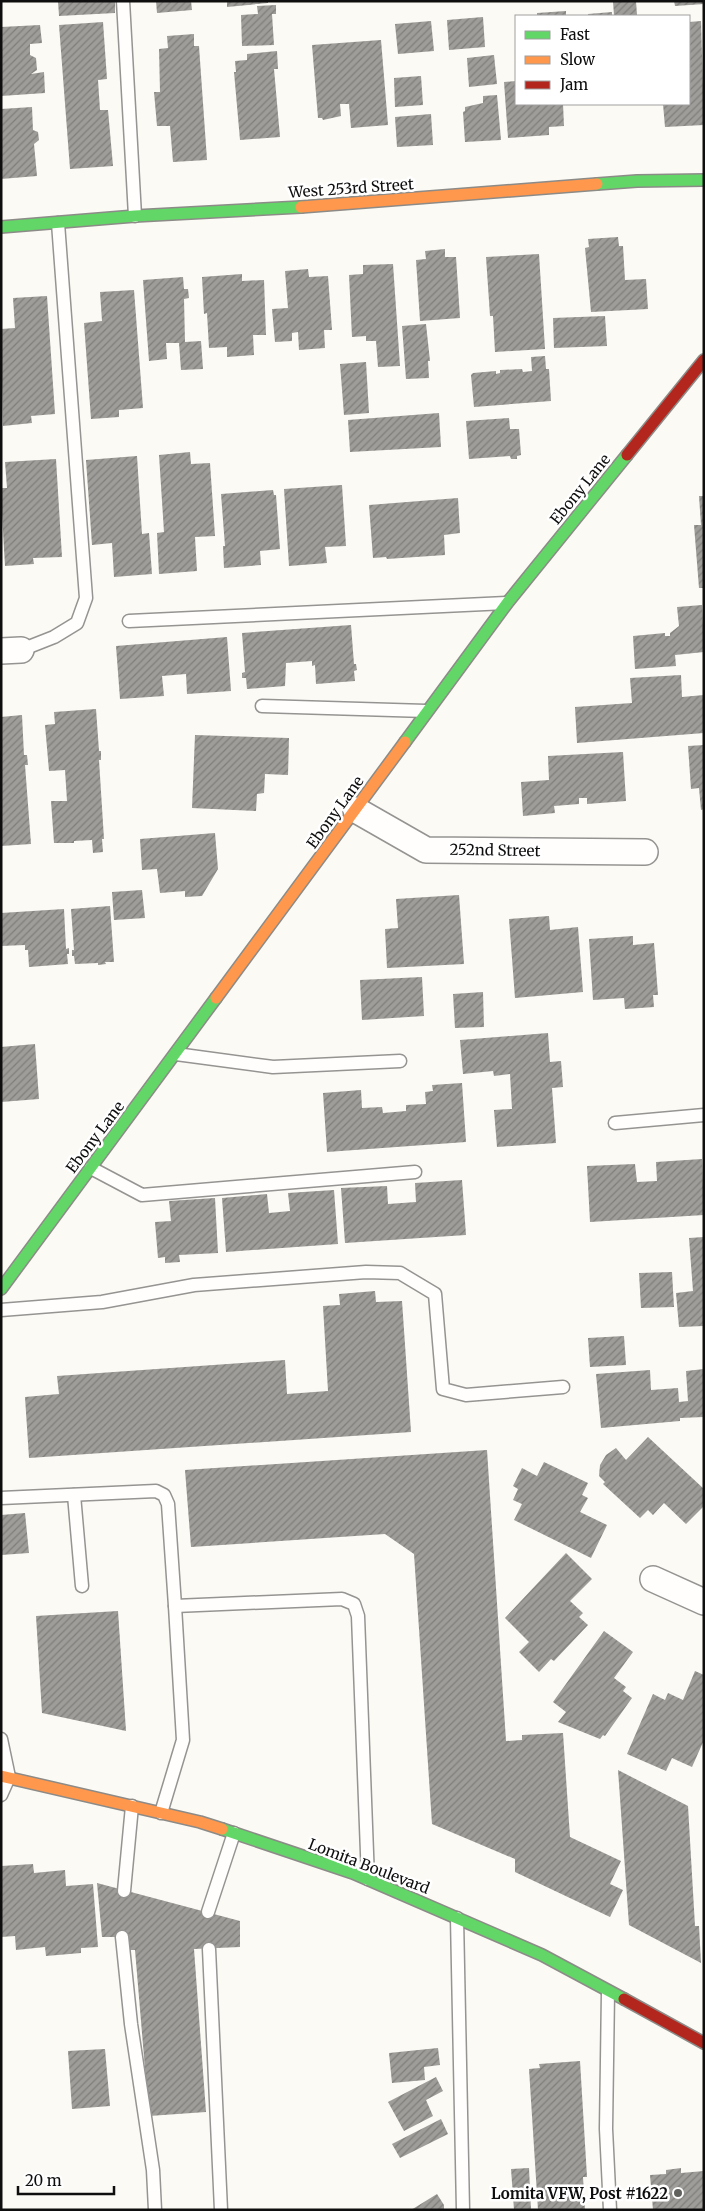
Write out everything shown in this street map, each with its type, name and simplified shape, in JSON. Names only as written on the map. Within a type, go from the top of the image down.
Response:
[{"type":"street","name":"West 253rd Street","points":[[1,227],[135,216],[302,207],[637,181],[704,180]]},
{"type":"street","name":"Ebony Lane","points":[[1,1289],[508,602],[704,360]]},
{"type":"street","name":"252nd Street","points":[[356,810],[426,850],[645,852]]},
{"type":"street","points":[[653,1579],[704,1602]]},
{"type":"street","name":"Lomita Boulevard","points":[[4,1774],[161,1814],[200,1822],[368,1879],[542,1956],[704,2043]]},
{"type":"lane","points":[[123,1],[135,216]]},
{"type":"lane","points":[[11,650],[54,637],[77,623],[86,598],[58,223]]},
{"type":"lane","points":[[129,621],[508,602]]},
{"type":"lane","points":[[262,706],[426,711]]},
{"type":"lane","points":[[176,1054],[273,1067],[400,1061]]},
{"type":"lane","points":[[615,1124],[704,1116]]},
{"type":"lane","points":[[91,1168],[142,1195],[415,1172]]},
{"type":"lane","points":[[1,1310],[102,1302],[194,1285],[327,1273],[400,1272],[435,1294],[443,1389],[466,1396],[563,1387]]},
{"type":"lane","points":[[1,1498],[156,1490],[164,1495],[168,1504],[183,1740],[161,1814]]},
{"type":"lane","points":[[74,1495],[82,1586]]},
{"type":"lane","points":[[175,1606],[342,1599],[354,1604],[358,1616],[368,1879]]},
{"type":"lane","points":[[1,1739],[4,1774],[1,1794]]},
{"type":"lane","points":[[124,1890],[132,1806]]},
{"type":"lane","points":[[208,1912],[234,1833]]},
{"type":"lane","points":[[457,1918],[463,2210]]},
{"type":"lane","points":[[122,1937],[131,2024],[153,2170],[155,2210]]},
{"type":"lane","points":[[209,1949],[221,2210]]},
{"type":"lane","points":[[608,1992],[606,2129],[610,2210]]},
{"type":"building","points":[[58,1],[115,1],[115,13],[59,16]]},
{"type":"building","points":[[156,1],[191,1],[192,10],[157,13]]},
{"type":"building","points":[[227,1],[268,1],[268,3],[227,7]]},
{"type":"building","points":[[613,1],[636,1],[637,15],[614,15]]},
{"type":"building","points":[[674,1],[704,1],[704,4],[675,6]]},
{"type":"building","points":[[276,5],[276,14],[272,14],[274,45],[242,46],[241,15],[258,14],[257,6]]},
{"type":"building","points":[[566,11],[566,15],[537,15],[537,13]]},
{"type":"building","points":[[612,12],[612,15],[588,14]]},
{"type":"building","points":[[483,17],[485,47],[449,50],[447,20]]},
{"type":"building","points":[[431,21],[434,51],[398,54],[395,24]]},
{"type":"building","points":[[701,21],[704,125],[665,127],[663,105],[690,105],[690,22]]},
{"type":"building","points":[[103,22],[107,79],[98,80],[100,110],[108,110],[113,166],[70,169],[59,25]]},
{"type":"building","points":[[40,25],[42,43],[30,44],[30,55],[36,58],[37,70],[31,74],[44,72],[45,93],[1,96],[1,27]]},
{"type":"building","points":[[194,34],[194,46],[199,46],[207,160],[173,162],[170,126],[157,126],[154,92],[160,92],[159,49],[168,48],[167,36]]},
{"type":"building","points":[[381,40],[388,125],[351,128],[349,104],[340,104],[341,116],[323,120],[318,118],[312,45]]},
{"type":"building","points":[[277,51],[278,69],[274,69],[280,137],[240,140],[234,72],[236,72],[235,61],[247,60],[247,54]]},
{"type":"building","points":[[494,55],[497,84],[469,87],[467,58]]},
{"type":"building","points":[[421,76],[423,105],[395,107],[394,78]]},
{"type":"building","points":[[515,81],[515,105],[563,105],[564,126],[549,127],[549,135],[508,138],[504,82]]},
{"type":"building","points":[[497,95],[501,140],[465,142],[463,112],[465,107],[483,103],[483,96]]},
{"type":"building","points":[[32,107],[33,130],[38,132],[39,140],[34,144],[37,176],[1,179],[1,109]]},
{"type":"building","points":[[431,114],[433,145],[397,147],[395,117]]},
{"type":"building","points":[[618,237],[619,246],[623,246],[625,280],[646,279],[648,309],[591,312],[585,248],[589,247],[588,239]]},
{"type":"building","points":[[445,249],[445,257],[456,257],[460,318],[420,321],[416,260],[426,259],[425,251]]},
{"type":"building","points":[[539,254],[545,349],[495,352],[493,316],[490,316],[486,257]]},
{"type":"building","points":[[393,264],[400,366],[378,367],[376,341],[366,341],[366,336],[352,337],[349,275],[363,274],[363,265]]},
{"type":"building","points":[[308,269],[309,277],[328,276],[332,330],[324,330],[325,348],[299,350],[298,332],[292,333],[292,341],[275,342],[272,309],[288,308],[285,271]]},
{"type":"building","points":[[242,274],[242,281],[264,280],[266,335],[253,335],[254,355],[227,357],[227,347],[209,348],[207,313],[204,314],[202,277]]},
{"type":"building","points":[[183,277],[184,289],[188,289],[189,298],[184,299],[185,342],[201,341],[203,369],[181,370],[179,343],[166,343],[167,359],[149,361],[143,280]]},
{"type":"building","points":[[134,290],[143,408],[119,410],[119,417],[91,419],[84,323],[102,321],[100,292]]},
{"type":"building","points":[[47,296],[55,414],[31,416],[32,423],[3,426],[1,329],[15,328],[13,298]]},
{"type":"building","points":[[605,316],[607,346],[554,348],[553,318]]},
{"type":"building","points":[[426,324],[430,361],[428,361],[429,378],[406,379],[402,326]]},
{"type":"building","points":[[545,356],[546,369],[549,369],[551,401],[474,407],[471,375],[473,373],[496,371],[496,374],[500,373],[500,370],[522,369],[523,372],[532,371],[531,357]]},
{"type":"building","points":[[366,362],[369,413],[344,415],[340,364]]},
{"type":"building","points":[[439,413],[441,447],[350,452],[348,420]]},
{"type":"building","points":[[509,418],[510,429],[519,429],[521,455],[517,456],[517,459],[511,459],[510,456],[469,459],[466,421]]},
{"type":"building","points":[[190,452],[191,464],[210,463],[215,536],[195,537],[197,571],[159,574],[157,533],[164,532],[159,455]]},
{"type":"building","points":[[137,456],[142,534],[149,533],[152,574],[114,577],[112,543],[92,545],[86,460]]},
{"type":"building","points":[[56,459],[62,557],[33,558],[34,564],[5,566],[1,488],[7,488],[5,462]]},
{"type":"building","points":[[342,485],[346,546],[325,547],[327,563],[289,566],[284,489]]},
{"type":"building","points":[[273,490],[274,495],[276,495],[280,549],[260,551],[261,565],[224,568],[223,546],[225,546],[221,494]]},
{"type":"building","points":[[699,496],[704,496],[704,588],[699,588],[694,525],[701,525]]},
{"type":"building","points":[[458,498],[460,533],[444,535],[445,555],[387,559],[386,557],[373,558],[369,505]]},
{"type":"building","points":[[702,605],[704,652],[675,655],[676,666],[635,669],[633,636],[665,633],[665,636],[670,636],[670,633],[679,626],[677,607]]},
{"type":"building","points":[[351,625],[354,664],[356,664],[357,670],[354,671],[355,681],[316,684],[315,665],[312,666],[312,661],[286,663],[285,686],[247,689],[246,678],[242,678],[242,673],[245,672],[242,633]]},
{"type":"building","points":[[227,637],[231,691],[187,694],[186,674],[162,676],[164,696],[120,699],[116,646]]},
{"type":"building","points":[[681,675],[682,697],[704,695],[704,733],[577,743],[575,707],[632,703],[630,678]]},
{"type":"building","points":[[96,709],[99,751],[101,751],[101,760],[99,760],[104,839],[102,839],[103,852],[93,853],[92,840],[74,841],[74,843],[54,843],[51,801],[67,801],[65,770],[49,771],[45,725],[55,724],[54,712]]},
{"type":"building","points":[[22,715],[24,755],[27,755],[28,765],[25,765],[31,844],[1,846],[1,717]]},
{"type":"building","points":[[195,735],[289,738],[288,775],[265,774],[264,793],[257,794],[256,811],[192,808]]},
{"type":"building","points":[[704,745],[704,809],[701,810],[699,788],[691,789],[688,746]]},
{"type":"building","points":[[623,752],[626,801],[587,804],[587,798],[579,798],[579,804],[554,806],[555,813],[523,816],[521,782],[549,780],[548,756]]},
{"type":"building","points":[[215,833],[218,869],[202,896],[185,897],[185,891],[160,893],[157,869],[142,870],[140,839]]},
{"type":"building","points":[[142,890],[145,918],[114,920],[112,892]]},
{"type":"building","points":[[459,895],[464,964],[387,968],[385,929],[398,928],[396,899]]},
{"type":"building","points":[[110,906],[114,962],[105,962],[106,964],[98,965],[98,963],[75,964],[74,956],[72,956],[72,950],[74,950],[71,909]]},
{"type":"building","points":[[64,909],[66,949],[69,948],[69,954],[67,954],[68,964],[29,967],[28,950],[25,950],[25,945],[1,946],[1,913]]},
{"type":"building","points":[[549,916],[550,930],[578,927],[583,992],[515,998],[509,919]]},
{"type":"building","points":[[633,936],[633,945],[654,943],[658,995],[653,995],[654,1007],[625,1009],[624,998],[593,1000],[589,939]]},
{"type":"building","points":[[422,977],[424,1016],[362,1020],[360,980]]},
{"type":"building","points":[[483,992],[484,1027],[455,1028],[453,994]]},
{"type":"building","points":[[548,1033],[550,1062],[561,1061],[563,1087],[552,1088],[556,1143],[497,1147],[494,1110],[512,1109],[510,1074],[494,1076],[493,1071],[463,1074],[460,1040]]},
{"type":"building","points":[[35,1044],[39,1099],[1,1102],[1,1047]]},
{"type":"building","points":[[462,1083],[466,1142],[327,1152],[323,1093],[361,1090],[362,1108],[382,1107],[383,1113],[406,1111],[406,1105],[426,1104],[425,1092],[433,1091],[432,1085]]},
{"type":"building","points":[[702,1159],[704,1215],[590,1222],[587,1166],[635,1164],[637,1182],[657,1181],[656,1162]]},
{"type":"building","points":[[462,1180],[466,1235],[345,1243],[341,1188],[387,1186],[388,1204],[416,1202],[415,1183]]},
{"type":"building","points":[[334,1190],[338,1244],[226,1252],[222,1198],[267,1194],[269,1213],[290,1211],[288,1193]]},
{"type":"building","points":[[215,1198],[218,1253],[179,1255],[180,1262],[165,1263],[165,1257],[158,1258],[155,1222],[171,1221],[169,1201]]},
{"type":"building","points":[[704,1237],[704,1326],[679,1327],[676,1293],[693,1291],[689,1238]]},
{"type":"building","points":[[672,1272],[674,1307],[641,1308],[639,1273]]},
{"type":"building","points":[[375,1291],[376,1302],[402,1301],[411,1432],[29,1458],[25,1397],[59,1394],[57,1376],[285,1360],[287,1394],[328,1391],[323,1306],[340,1305],[339,1294]]},
{"type":"building","points":[[624,1336],[626,1365],[590,1367],[588,1338]]},
{"type":"building","points":[[704,1369],[704,1417],[680,1418],[680,1421],[601,1428],[596,1374],[650,1370],[651,1390],[678,1388],[679,1402],[688,1401],[686,1371]]},
{"type":"building","points":[[648,1437],[704,1489],[704,1506],[686,1524],[664,1503],[653,1515],[648,1510],[640,1518],[603,1484],[605,1482],[599,1476],[600,1465],[606,1455],[616,1448],[626,1460]]},
{"type":"building","points":[[487,1450],[506,1741],[522,1740],[522,1735],[563,1733],[570,1837],[621,1861],[610,1884],[623,1890],[610,1917],[515,1872],[515,1859],[432,1824],[414,1554],[385,1534],[191,1547],[185,1470]]},
{"type":"building","points":[[544,1462],[588,1483],[582,1495],[588,1498],[580,1512],[607,1525],[591,1558],[514,1520],[522,1504],[513,1500],[518,1489],[513,1486],[522,1468],[537,1476]]},
{"type":"building","points":[[25,1513],[29,1553],[1,1555],[1,1515]]},
{"type":"building","points":[[566,1553],[592,1579],[570,1601],[583,1613],[579,1617],[588,1625],[554,1661],[551,1659],[539,1672],[519,1652],[529,1642],[505,1618]]},
{"type":"building","points":[[118,1611],[126,1731],[42,1713],[36,1616]]},
{"type":"building","points":[[604,1631],[633,1652],[614,1678],[626,1687],[623,1691],[632,1698],[605,1736],[603,1735],[600,1739],[558,1722],[566,1712],[553,1702]]},
{"type":"building","points":[[695,1671],[704,1675],[704,1740],[692,1767],[672,1758],[666,1771],[627,1754],[653,1694],[665,1700],[668,1693],[683,1700]]},
{"type":"building","points":[[618,1770],[688,1806],[695,1926],[699,1926],[701,1963],[629,1925]]},
{"type":"building","points":[[33,1864],[34,1873],[65,1870],[66,1886],[93,1884],[98,1947],[81,1948],[81,1953],[46,1956],[45,1947],[16,1950],[15,1936],[1,1937],[1,1866]]},
{"type":"building","points":[[97,1883],[240,1921],[240,1947],[194,1949],[206,2112],[149,2116],[135,1950],[127,1950],[122,1937],[102,1937]]},
{"type":"building","points":[[438,2048],[440,2065],[424,2067],[425,2080],[392,2083],[389,2053]]},
{"type":"building","points":[[105,2049],[110,2106],[72,2109],[68,2051]]},
{"type":"building","points":[[580,2061],[587,2177],[583,2177],[585,2210],[538,2210],[529,2069],[540,2068],[539,2064]]},
{"type":"building","points":[[436,2077],[443,2091],[426,2100],[433,2116],[404,2131],[388,2102]]},
{"type":"building","points":[[441,2119],[448,2134],[400,2158],[392,2144]]},
{"type":"building","points":[[529,2168],[531,2210],[514,2210],[511,2169]]},
{"type":"building","name":"Lomita VFW, Post #1622","points":[[681,2168],[681,2173],[704,2171],[704,2210],[653,2210],[650,2175],[666,2174],[666,2170]]},
{"type":"building","points":[[437,2194],[444,2205],[444,2210],[411,2210]]},
{"type":"traffic: fast","points":[[597,184],[637,181],[704,180]]},
{"type":"traffic: fast","points":[[1,227],[135,216],[301,207]]},
{"type":"traffic: fast","points":[[405,742],[508,602],[627,455]]},
{"type":"traffic: fast","points":[[1,1289],[216,998]]},
{"type":"traffic: fast","points":[[222,1829],[353,1873],[542,1955],[624,1999]]},
{"type":"traffic: slow","points":[[301,207],[597,184]]},
{"type":"traffic: slow","points":[[216,998],[405,742]]},
{"type":"traffic: slow","points":[[1,1776],[200,1822],[222,1829]]},
{"type":"traffic: jam","points":[[627,455],[704,360]]},
{"type":"traffic: jam","points":[[624,1999],[704,2043]]},
{"type":"place","name":"Lomita VFW, Post #1622","points":[[678,2193]]}]
